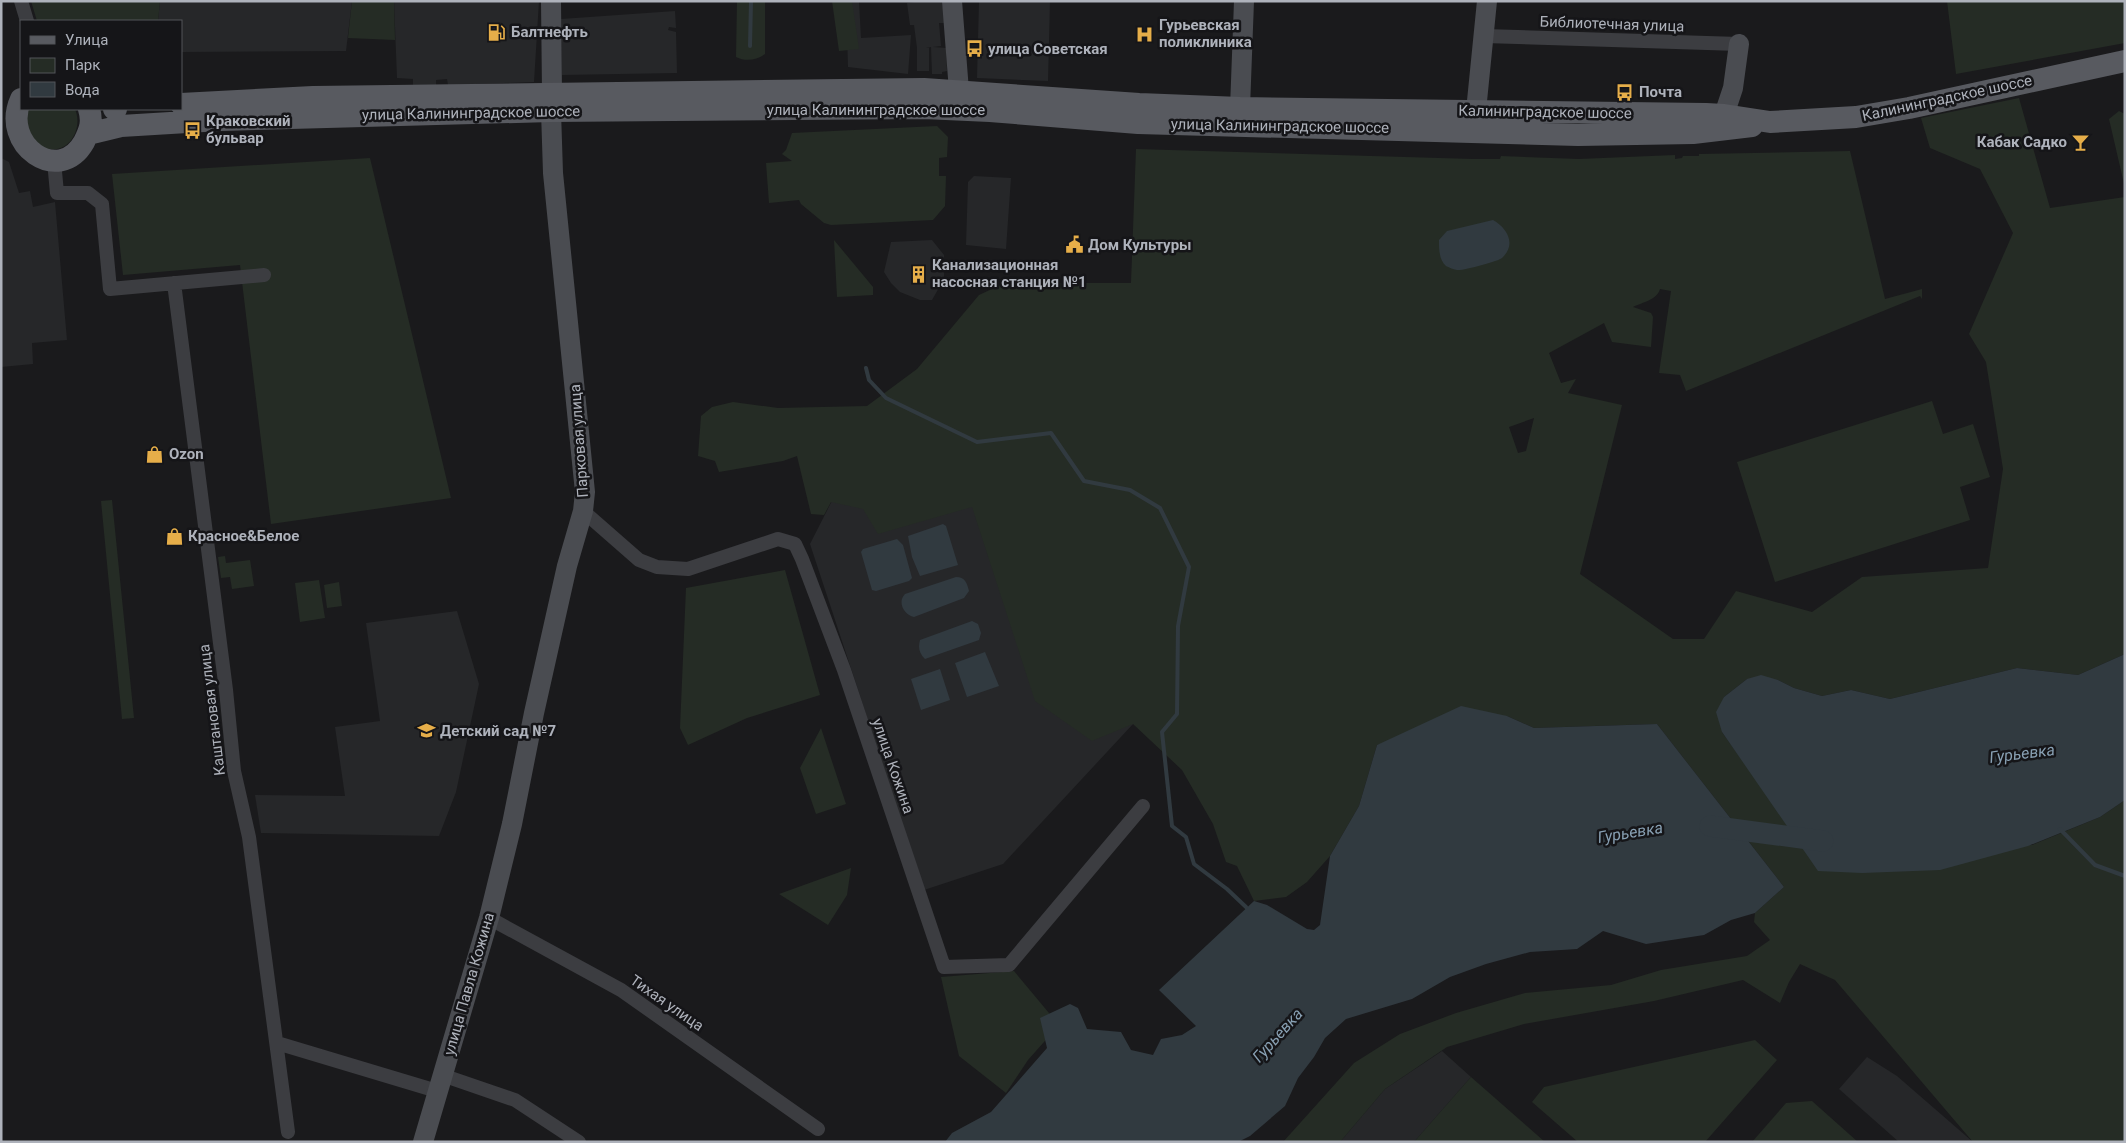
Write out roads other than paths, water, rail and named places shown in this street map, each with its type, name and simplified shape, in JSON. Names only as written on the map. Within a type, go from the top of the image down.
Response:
[{"type":"main road","name":"Калининградское шоссе","points":[[959,100],[1240,108],[1742,113],[1856,117],[1909,108],[2125,61]]},
{"type":"main road","name":"улица Калининградское шоссе","points":[[88,134],[121,126],[191,121],[551,102],[924,89],[959,100],[1138,123],[1578,135],[1693,133],[1742,113]]},
{"type":"main road","name":"улица Калининградское шоссе","points":[[182,104],[313,97],[551,102]]},
{"type":"main road","points":[[13,106],[14,126],[9,137],[26,151],[41,159],[54,161],[69,157],[79,150],[91,129],[89,110]]},
{"type":"street","points":[[21,1],[26,20]]},
{"type":"street","name":"Парковая улица","points":[[512,824],[534,713],[567,566],[583,511],[586,492],[553,173],[550,1]]},
{"type":"street","points":[[952,1],[959,100]]},
{"type":"street","points":[[1240,108],[1244,1]]},
{"type":"street","points":[[1476,111],[1487,1]]},
{"type":"street","name":"Библиотечная улица","points":[[1484,36],[1739,44]]},
{"type":"street","points":[[1739,44],[1742,113]]},
{"type":"street","points":[[54,161],[57,193],[88,193],[102,204],[110,289],[264,275]]},
{"type":"street","name":"Каштановая улица","points":[[174,283],[226,690],[234,771],[249,838],[288,1132]]},
{"type":"street","name":"улица Кожина","points":[[583,511],[639,560],[657,567],[688,569],[778,539],[795,544],[844,670],[944,966],[1009,965],[1143,806]]},
{"type":"street","name":"улица Павла Кожина","points":[[422,1142],[489,918],[512,824]]},
{"type":"street","name":"Тихая улица","points":[[489,918],[621,990],[818,1129]]},
{"type":"street","points":[[277,1043],[516,1100],[580,1142]]},
{"type":"water","points":[[1493,220],[1502,227],[1508,237],[1509,247],[1502,258],[1461,270],[1456,270],[1444,264],[1440,254],[1439,240],[1447,231]]},
{"type":"water","points":[[943,524],[946,526],[958,565],[920,576],[912,557],[908,536]]},
{"type":"water","points":[[897,539],[903,545],[912,578],[909,581],[876,591],[872,590],[861,552],[863,549]]},
{"type":"water","points":[[956,577],[964,579],[967,585],[969,591],[964,598],[914,617],[907,614],[903,608],[902,601],[905,594]]},
{"type":"water","points":[[972,621],[978,624],[981,633],[979,640],[925,659],[921,655],[919,648],[920,640]]},
{"type":"water","points":[[985,652],[999,686],[967,697],[955,663]]},
{"type":"water","points":[[2125,654],[2125,800],[2100,817],[2028,846],[1940,870],[1862,873],[1818,871],[1722,732],[1716,712],[1724,697],[1747,679],[1761,675],[1778,680],[1794,688],[1822,696],[1851,690],[1890,699],[2017,668],[2078,675]]},
{"type":"water","points":[[940,669],[950,700],[921,710],[911,679]]},
{"type":"water","points":[[1461,706],[1507,716],[1534,728],[1657,724],[1784,887],[1755,913],[1731,920],[1704,935],[1646,944],[1603,931],[1577,949],[1530,952],[1486,964],[1450,977],[1412,999],[1346,1019],[1325,1038],[1314,1057],[1298,1078],[1285,1106],[1250,1136],[1238,1142],[945,1142],[952,1133],[991,1112],[1047,1048],[1040,1018],[1070,1004],[1078,1008],[1087,1029],[1121,1032],[1131,1050],[1153,1055],[1161,1039],[1182,1035],[1196,1026],[1159,990],[1254,901],[1267,905],[1307,929],[1314,930],[1320,925],[1330,856],[1359,806],[1377,745]]},
{"type":"waterway","points":[[750,46],[751,1]]},
{"type":"waterway","points":[[866,368],[869,380],[886,398],[977,442],[1051,433],[1084,481],[1130,490],[1160,508],[1189,567],[1178,626],[1177,714],[1162,732],[1172,826],[1186,837],[1194,864],[1227,889],[1246,907]]},
{"type":"waterway","name":"Гурьевка","points":[[1710,826],[1823,841]]},
{"type":"waterway","points":[[2060,829],[2095,865],[2125,876]]},
{"type":"place","name":"Балтнефть","points":[[497,32]]},
{"type":"place","name":"Гурьевская поликлиника","points":[[1145,34]]},
{"type":"place","name":"улица Советская","points":[[974,49]]},
{"type":"place","name":"Почта","points":[[1625,92]]},
{"type":"place","name":"Краковский бульвар","points":[[192,130]]},
{"type":"place","name":"Кабак Садко","points":[[2081,142]]},
{"type":"place","name":"Дом Культуры","points":[[1074,245]]},
{"type":"place","name":"Канализационная насосная станция №1","points":[[918,274]]},
{"type":"place","name":"Ozon","points":[[155,454]]},
{"type":"place","name":"Красное&Белое","points":[[174,536]]},
{"type":"place","name":"Детский сад №7","points":[[426,731]]}]
